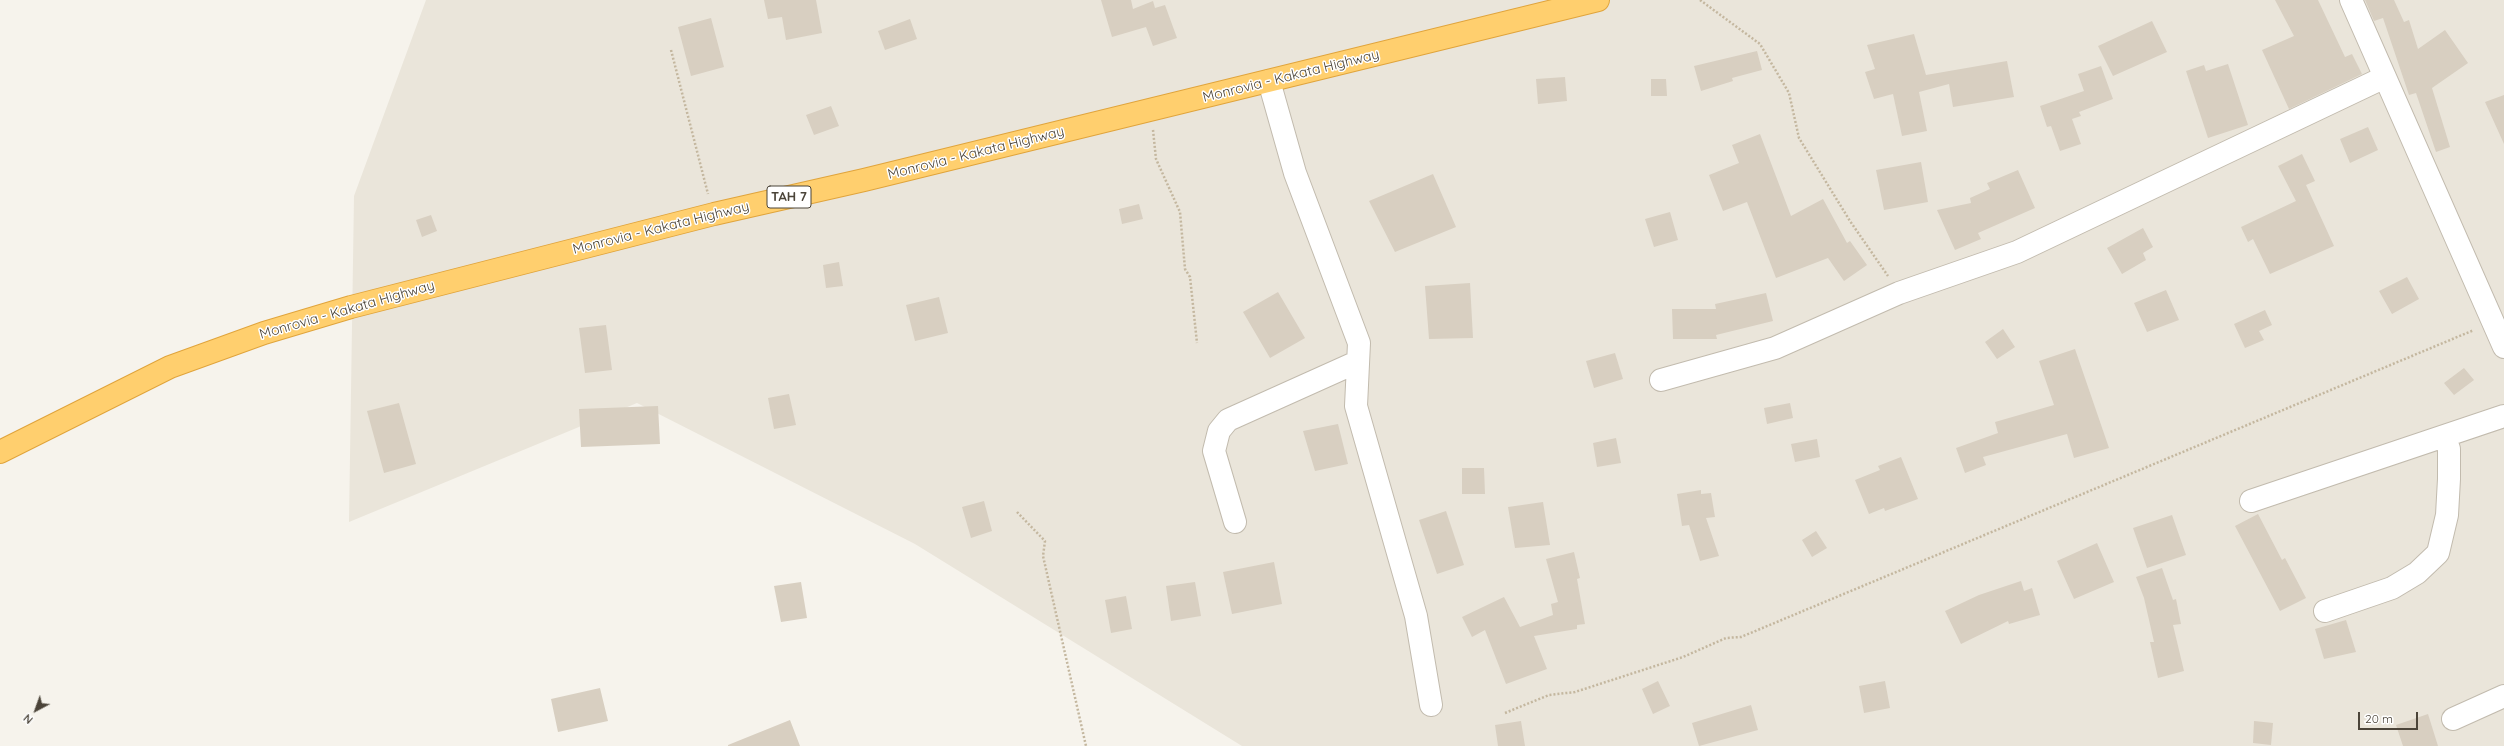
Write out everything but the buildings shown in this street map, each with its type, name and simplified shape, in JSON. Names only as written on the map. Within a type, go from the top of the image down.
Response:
[{"type":"highway","name":"Monrovia - Kakata Highway","points":[[0,452],[170,367],[264,332],[351,307],[714,214],[1150,110],[1598,0]]},
{"type":"street","points":[[2351,0],[2386,76],[2504,347]]},
{"type":"street","points":[[1661,380],[1775,348],[1899,293],[2017,252],[2386,76]]},
{"type":"street","points":[[1269,81],[1295,173],[1359,343],[1356,406],[1416,616],[1431,705]]},
{"type":"street","points":[[1235,522],[1214,451],[1219,431],[1228,420],[1357,362]]},
{"type":"street","points":[[2251,501],[2504,416]]},
{"type":"street","points":[[2325,611],[2392,588],[2417,573],[2438,553],[2447,515],[2449,449],[2445,437]]},
{"type":"street","points":[[2453,719],[2504,696]]},
{"type":"path","points":[[1700,0],[1760,44],[1789,93],[1799,138],[1850,221],[1899,293]]},
{"type":"path","points":[[671,50],[714,214]]},
{"type":"path","points":[[1150,110],[1156,159],[1180,212],[1185,269],[1190,278],[1197,343]]},
{"type":"path","points":[[1505,713],[1550,695],[1575,692],[1683,657],[1726,638],[1741,637],[2493,322]]},
{"type":"path","points":[[1017,512],[1045,541],[1043,556],[1086,746]]},
{"type":"shaded area","points":[[426,0],[2504,0],[2504,746],[1242,746],[915,544],[637,403],[349,522],[354,196]]}]
